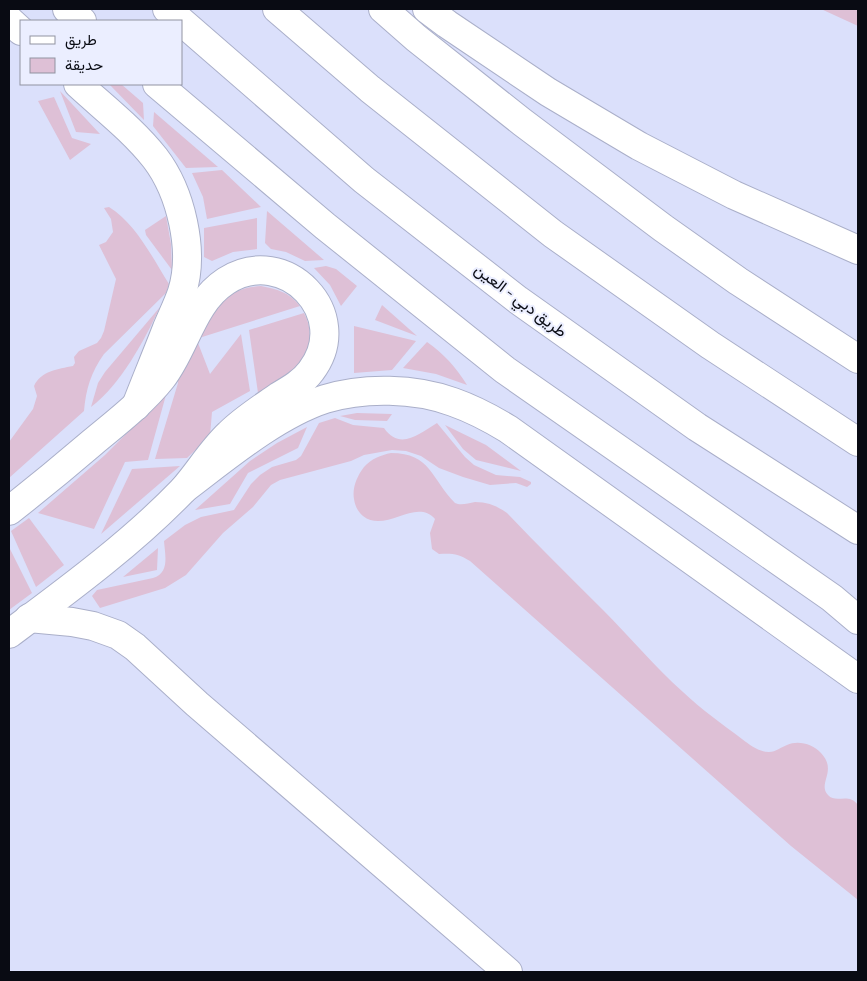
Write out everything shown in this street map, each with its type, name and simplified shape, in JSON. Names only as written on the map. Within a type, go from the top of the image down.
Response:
[{"type":"main road","points":[[67,9],[81,20]]},
{"type":"main road","name":"طريق دبي - العين","points":[[167,9],[180,20]]},
{"type":"main road","points":[[277,9],[370,89],[553,234],[710,345],[858,442]]},
{"type":"main road","points":[[383,9],[416,38],[522,122],[663,228],[738,281],[858,359]]},
{"type":"main road","points":[[427,9],[548,92],[639,146],[734,196],[858,250]]},
{"type":"main road","points":[[9,20],[20,30]]},
{"type":"main road","name":"طريق دبي - العين","points":[[182,22],[364,180],[518,300],[697,427],[858,530]]},
{"type":"main road","points":[[79,85],[141,142],[156,160],[177,200],[183,223],[186,269],[182,291],[136,406]]},
{"type":"main road","points":[[158,85],[325,226],[506,370],[832,598],[858,620]]},
{"type":"main road","points":[[9,511],[136,406],[166,371],[182,344],[198,310],[216,288],[229,279],[252,272],[274,272],[288,276],[300,283],[310,293],[322,318],[324,331],[323,345],[318,358],[312,370],[303,380],[255,412],[229,434],[184,489]]},
{"type":"main road","points":[[19,626],[98,566],[184,489],[260,433],[293,414],[325,399],[357,393],[388,391],[420,394],[451,401],[480,412],[508,429],[858,679]]},
{"type":"main road","points":[[832,598],[858,612]]},
{"type":"main road","points":[[19,626],[72,622],[93,626],[118,635],[135,647],[197,704],[508,972]]},
{"type":"green space","points":[[821,9],[858,9],[858,26]]},
{"type":"green space","points":[[110,85],[122,85],[143,103],[144,120]]},
{"type":"green space","points":[[60,91],[100,134],[76,132]]},
{"type":"green space","points":[[54,97],[72,138],[91,144],[70,160],[38,101]]},
{"type":"green space","points":[[154,112],[218,167],[186,168],[153,126]]},
{"type":"green space","points":[[222,170],[261,207],[207,219],[203,197],[192,173]]},
{"type":"green space","points":[[109,207],[127,222],[143,242],[169,284],[166,293],[104,354],[90,381],[84,411],[9,478],[9,442],[33,409],[37,396],[34,386],[37,381],[45,374],[73,366],[75,363],[74,357],[79,351],[97,343],[104,331],[116,279],[99,245],[106,242],[113,232],[111,219],[104,208]]},
{"type":"green space","points":[[267,211],[324,260],[305,261],[286,252],[271,249],[265,243]]},
{"type":"green space","points":[[166,216],[171,244],[172,270],[146,235],[145,230]]},
{"type":"green space","points":[[257,218],[257,249],[233,252],[212,261],[204,257],[204,228]]},
{"type":"green space","points":[[326,266],[336,269],[357,286],[341,306],[330,285],[314,268]]},
{"type":"green space","points":[[261,286],[272,288],[292,297],[300,306],[199,338],[222,302],[238,291]]},
{"type":"green space","points":[[382,305],[417,336],[375,320]]},
{"type":"green space","points":[[160,307],[131,361],[112,386],[91,407],[98,383],[105,372]]},
{"type":"green space","points":[[304,313],[310,337],[307,353],[303,361],[288,376],[258,393],[249,330]]},
{"type":"green space","points":[[354,326],[416,341],[392,370],[354,373]]},
{"type":"green space","points":[[241,334],[250,391],[212,412],[210,436],[187,458],[155,459],[178,383],[176,370],[198,343],[210,374]]},
{"type":"green space","points":[[427,342],[449,361],[467,385],[436,374],[403,368]]},
{"type":"green space","points":[[169,384],[148,460],[125,462],[94,529],[38,513],[105,455],[129,431]]},
{"type":"green space","points":[[357,413],[392,414],[387,421],[355,420],[340,416]]},
{"type":"green space","points":[[335,418],[353,425],[384,428],[390,435],[403,439],[417,435],[437,423],[474,465],[496,475],[520,477],[531,482],[531,484],[527,487],[516,483],[490,485],[439,468],[421,456],[406,451],[392,450],[364,455],[351,461],[280,480],[271,485],[253,507],[223,533],[186,575],[165,588],[100,608],[92,596],[97,590],[158,576],[162,572],[165,563],[164,541],[185,525],[201,517],[234,510],[251,484],[260,475],[272,467],[296,460],[301,456],[319,423]]},
{"type":"green space","points":[[445,425],[486,445],[521,471],[476,460],[463,449]]},
{"type":"green space","points":[[307,427],[298,448],[248,473],[230,504],[195,510],[250,461],[277,443]]},
{"type":"green space","points":[[391,453],[404,454],[422,462],[455,503],[484,503],[496,506],[507,513],[673,682],[704,710],[748,744],[769,752],[791,744],[800,743],[814,747],[821,753],[828,765],[825,790],[828,795],[835,799],[851,799],[858,805],[858,900],[791,846],[470,561],[455,554],[439,554],[432,549],[430,533],[435,519],[427,513],[419,512],[381,521],[363,516],[357,509],[354,499],[354,486],[357,478],[364,467],[370,462],[380,456]]},
{"type":"green space","points":[[180,466],[101,534],[132,469]]},
{"type":"green space","points":[[29,518],[64,565],[36,587],[11,531]]},
{"type":"green space","points":[[9,547],[32,593],[9,610]]},
{"type":"green space","points":[[158,548],[157,570],[123,577]]}]
